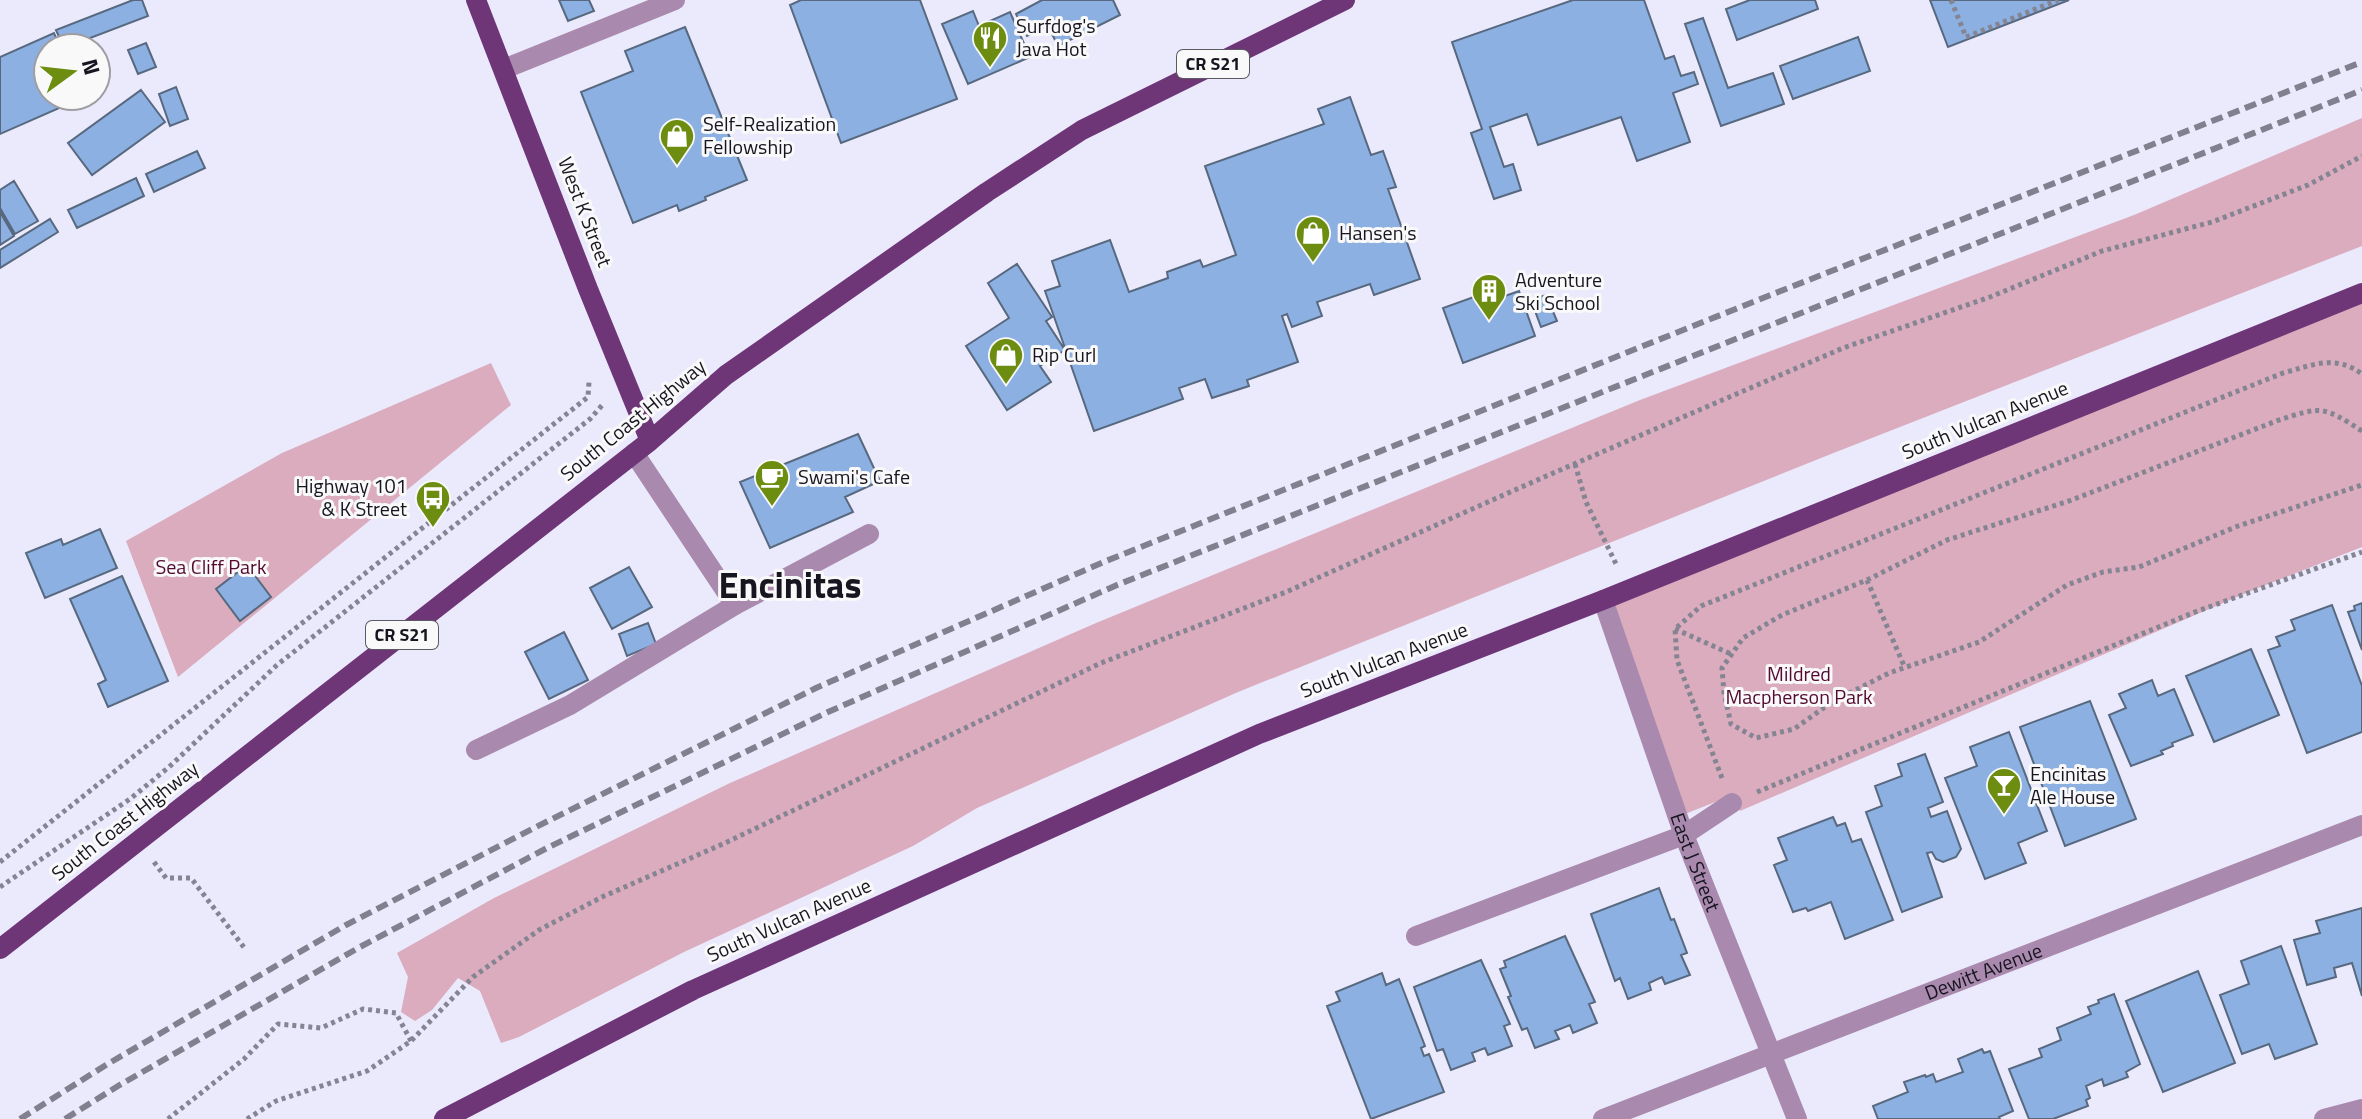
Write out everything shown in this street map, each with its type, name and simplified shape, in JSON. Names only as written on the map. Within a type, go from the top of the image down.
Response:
[{"type":"main road","name":"West K Street","points":[[476,0],[618,363],[642,447]]},
{"type":"main road","name":"South Coast Highway","points":[[0,949],[642,447],[726,375],[987,192],[1082,130],[1345,0]]},
{"type":"main road","name":"South Vulcan Avenue","points":[[444,1119],[693,990],[1245,740],[1603,600],[2362,293]]},
{"type":"street","points":[[504,69],[675,0]]},
{"type":"street","points":[[642,447],[735,605]]},
{"type":"street","points":[[476,750],[570,705],[735,605],[869,534]]},
{"type":"street","name":"East J Street","points":[[1603,600],[1684,835],[1797,1119]]},
{"type":"street","points":[[1416,936],[1684,835],[1732,803]]},
{"type":"street","name":"Dewitt Avenue","points":[[1603,1119],[2362,825]]},
{"type":"street","points":[[2324,1119],[2362,1109]]},
{"type":"path","points":[[1951,0],[1966,37],[2058,0]]},
{"type":"path","points":[[247,1119],[276,1101],[367,1071],[411,1041],[473,977],[539,930],[602,897],[725,843],[1101,663],[1286,592],[1843,348],[1990,297],[2102,251],[2212,222],[2308,185],[2362,156]]},
{"type":"path","points":[[1675,629],[1701,606],[2283,373],[2329,361],[2350,365],[2362,374]]},
{"type":"path","points":[[0,887],[130,799],[169,767],[277,665],[590,419],[605,402],[614,385],[618,363]]},
{"type":"path","points":[[0,862],[588,397],[589,382]]},
{"type":"path","points":[[2362,431],[2336,414],[2314,409],[2279,420],[2069,501],[1947,540],[1867,580],[1782,615],[1743,638],[1722,668],[1731,724],[1756,738],[1794,729],[1832,702],[1889,673],[1979,642],[2067,585],[2103,572],[2139,567],[2238,526],[2362,485]]},
{"type":"path","points":[[1575,464],[1586,502],[1629,589]]},
{"type":"path","points":[[1675,629],[1677,660],[1732,803],[2195,612],[2362,552]]},
{"type":"path","points":[[1867,580],[1905,668]]},
{"type":"path","points":[[1675,629],[1731,654]]},
{"type":"path","points":[[166,878],[191,878],[246,950]]},
{"type":"path","points":[[168,1119],[244,1059],[278,1024],[321,1028],[363,1009],[396,1013],[411,1041]]},
{"type":"green space","points":[[2362,118],[2362,246],[1831,454],[1238,692],[977,808],[913,846],[684,952],[519,1037],[501,1043],[480,991],[458,978],[432,1010],[415,1021],[401,1012],[408,977],[397,953],[494,898],[730,783],[1096,623],[1640,400],[2134,215]]},
{"type":"green space","name":"Mildred Macpherson Park","points":[[2362,295],[2362,547],[2258,588],[1740,811],[1733,795],[1675,818],[1601,597]]},
{"type":"green space","name":"Sea Cliff Park","points":[[491,363],[511,405],[178,677],[126,541],[282,453]]},
{"type":"building","points":[[133,0],[142,0],[148,16],[106,32],[56,30]]},
{"type":"building","points":[[559,0],[589,0],[594,11],[568,21]]},
{"type":"building","points":[[801,0],[920,0],[957,99],[841,143],[790,5]]},
{"type":"building","points":[[1042,0],[1113,0],[1120,15],[1058,46],[1048,26],[1027,36],[1016,14]]},
{"type":"building","points":[[1573,0],[1644,0],[1665,59],[1674,56],[1681,76],[1694,72],[1698,84],[1673,93],[1690,142],[1637,161],[1621,117],[1538,145],[1527,114],[1490,127],[1504,167],[1513,164],[1521,190],[1494,199],[1471,133],[1482,129],[1452,42]]},
{"type":"building","points":[[1750,0],[1815,0],[1818,9],[1737,40],[1726,9]]},
{"type":"building","points":[[1930,0],[2069,0],[1948,47]]},
{"type":"building","points":[[973,11],[979,26],[1010,12],[1030,57],[968,84],[942,24]]},
{"type":"building","points":[[1703,18],[1728,88],[1773,73],[1784,104],[1721,126],[1685,24]]},
{"type":"building","points":[[685,27],[747,180],[679,211],[677,205],[633,223],[581,92],[633,71],[625,51]]},
{"type":"building","points":[[1858,37],[1870,71],[1793,99],[1780,66]]},
{"type":"building","points":[[32,43],[32,112],[50,112],[0,134],[0,57]]},
{"type":"building","points":[[146,43],[156,67],[138,74],[128,50]]},
{"type":"building","points":[[176,87],[188,119],[170,126],[159,94]]},
{"type":"building","points":[[141,90],[165,122],[92,175],[68,143]]},
{"type":"building","name":"Hansen's","points":[[1350,97],[1371,155],[1383,151],[1396,187],[1388,189],[1420,279],[1374,295],[1370,284],[1317,302],[1322,316],[1292,327],[1287,314],[1282,316],[1298,362],[1247,380],[1249,386],[1212,398],[1205,379],[1179,388],[1183,399],[1094,431],[1045,291],[1060,286],[1052,261],[1110,240],[1129,292],[1168,278],[1167,272],[1200,260],[1203,267],[1236,255],[1205,166],[1324,124],[1318,109]]},
{"type":"building","points":[[197,151],[205,168],[154,192],[146,174]]},
{"type":"building","points":[[136,178],[144,196],[77,228],[68,210]]},
{"type":"building","points":[[14,181],[38,221],[15,234],[0,208],[0,190]]},
{"type":"building","points":[[0,212],[14,236],[0,245]]},
{"type":"building","points":[[50,219],[58,232],[0,268],[0,250]]},
{"type":"building","points":[[1017,264],[1052,317],[1046,321],[1065,350],[1040,366],[1051,382],[1007,410],[966,346],[1009,318],[988,283]]},
{"type":"building","name":"Adventure Ski School","points":[[1519,291],[1535,336],[1463,363],[1443,308],[1482,294],[1485,303]]},
{"type":"building","points":[[1546,295],[1557,321],[1541,327],[1531,300]]},
{"type":"building","points":[[858,434],[880,481],[845,497],[853,512],[770,548],[740,482]]},
{"type":"building","points":[[100,529],[117,568],[45,598],[26,553],[61,539],[63,545]]},
{"type":"building","points":[[247,565],[271,597],[240,621],[216,589]]},
{"type":"building","points":[[629,567],[652,607],[612,629],[590,588]]},
{"type":"building","points":[[122,576],[168,681],[108,707],[98,684],[106,680],[70,599]]},
{"type":"building","points":[[2362,603],[2362,650],[2348,612]]},
{"type":"building","points":[[2332,605],[2362,686],[2362,732],[2307,753],[2268,650],[2280,646],[2276,637],[2295,630],[2291,620]]},
{"type":"building","points":[[648,623],[656,644],[627,656],[619,634]]},
{"type":"building","points":[[564,632],[588,680],[549,699],[525,652]]},
{"type":"building","points":[[2251,649],[2279,715],[2214,742],[2186,676]]},
{"type":"building","points":[[2152,680],[2158,696],[2174,689],[2193,735],[2172,743],[2173,746],[2161,751],[2163,754],[2131,766],[2109,715],[2126,708],[2119,694]]},
{"type":"building","points":[[2090,701],[2136,819],[2065,846],[2020,727]]},
{"type":"building","points":[[2009,732],[2047,831],[2018,843],[2026,863],[1985,879],[1945,778],[1977,766],[1970,747]]},
{"type":"building","points":[[1925,754],[1943,802],[1928,808],[1931,817],[1947,811],[1961,849],[1956,857],[1943,862],[1936,859],[1932,852],[1927,853],[1942,897],[1902,912],[1866,812],[1882,806],[1875,786],[1902,776],[1898,764]]},
{"type":"building","points":[[1833,817],[1837,826],[1845,823],[1852,842],[1861,839],[1893,920],[1845,939],[1831,902],[1808,911],[1806,908],[1793,912],[1774,865],[1787,860],[1778,838]]},
{"type":"building","points":[[1659,888],[1687,953],[1681,955],[1690,975],[1665,984],[1662,977],[1649,983],[1651,990],[1628,999],[1620,978],[1615,981],[1591,914]]},
{"type":"building","points":[[2362,908],[2362,996],[2352,963],[2334,968],[2336,977],[2307,985],[2294,940],[2320,933],[2316,921]]},
{"type":"building","points":[[1565,936],[1595,1002],[1589,1004],[1597,1023],[1573,1033],[1570,1025],[1555,1031],[1559,1039],[1535,1048],[1527,1028],[1522,1030],[1500,969],[1506,967],[1504,961]]},
{"type":"building","points":[[2281,946],[2317,1044],[2275,1059],[2269,1044],[2242,1054],[2220,995],[2249,984],[2241,961]]},
{"type":"building","points":[[1481,960],[1510,1024],[1504,1026],[1512,1046],[1488,1055],[1485,1048],[1472,1053],[1475,1061],[1451,1070],[1443,1049],[1437,1051],[1414,987]]},
{"type":"building","points":[[2198,971],[2235,1063],[2163,1092],[2126,1001]]},
{"type":"building","points":[[1382,973],[1386,985],[1399,979],[1425,1046],[1421,1048],[1424,1056],[1429,1054],[1444,1092],[1371,1119],[1327,1006],[1340,1001],[1336,992]]},
{"type":"building","points":[[2114,994],[2140,1064],[2126,1072],[2128,1077],[2104,1086],[2102,1079],[2086,1086],[2090,1098],[2086,1100],[2088,1106],[2053,1119],[2029,1119],[2009,1069],[2042,1057],[2039,1049],[2061,1040],[2057,1028],[2091,1014],[2088,1007]]},
{"type":"building","points":[[1982,1049],[1984,1053],[1990,1051],[2013,1111],[2000,1119],[1878,1119],[1873,1106],[1908,1092],[1904,1082],[1933,1074],[1936,1082],[1963,1072],[1958,1059]]},
{"type":"railway","points":[[20,1119],[106,1065],[346,925],[816,688],[1106,561],[2362,62]]},
{"type":"railway","points":[[65,1119],[360,947],[547,848],[828,712],[1117,585],[2362,90]]},
{"type":"place","name":"Surfdog's Java Hot","points":[[990,69]]},
{"type":"place","name":"Self-Realization Fellowship","points":[[677,167]]},
{"type":"place","name":"Hansen's","points":[[1313,264]]},
{"type":"place","name":"Adventure Ski School","points":[[1489,322]]},
{"type":"place","name":"Rip Curl","points":[[1006,386]]},
{"type":"place","name":"Swami's Cafe","points":[[772,508]]},
{"type":"place","name":"Highway 101 & K Street","points":[[433,529]]},
{"type":"place","name":"Encinitas Ale House","points":[[2004,816]]},
{"type":"district","name":"Encinitas","points":[[790,585]]}]
